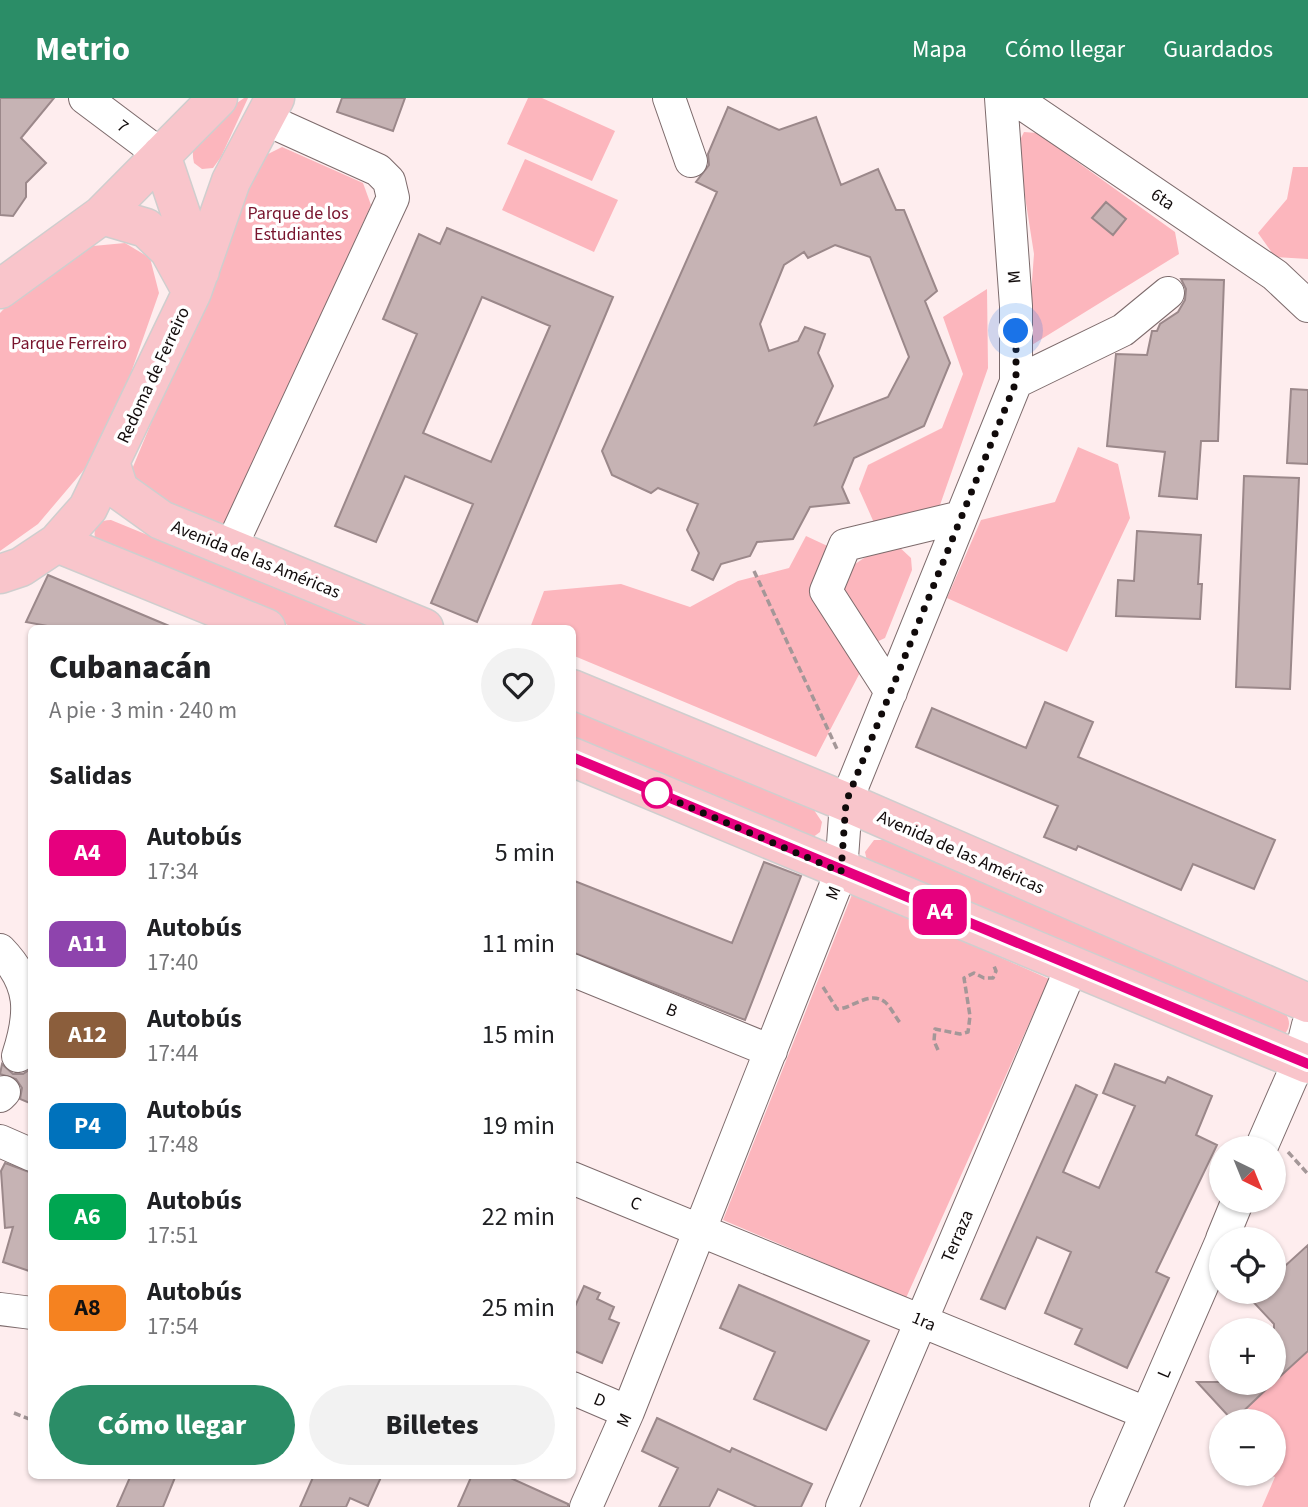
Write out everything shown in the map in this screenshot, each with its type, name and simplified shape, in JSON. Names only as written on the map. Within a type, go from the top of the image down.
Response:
[{"type":"main road","points":[[8,273],[102,215],[218,98]]},
{"type":"main road","points":[[196,281],[232,181],[269,108]]},
{"type":"main road","points":[[169,147],[186,171],[200,183],[218,185],[232,181]]},
{"type":"main road","points":[[169,147],[196,281]]},
{"type":"main road","name":"Redoma de Ferreiro","points":[[11,570],[57,543],[88,508],[111,465],[196,281],[146,228],[102,215]]},
{"type":"main road","name":"Avenida de las Américas","points":[[111,465],[120,490],[141,508],[161,520],[417,625]]},
{"type":"main road","points":[[57,543],[259,625]]},
{"type":"main road","points":[[0,602],[11,570]]},
{"type":"main road","name":"Avenida de las Américas","points":[[576,691],[846,802],[1308,1003]]},
{"type":"main road","points":[[576,759],[841,872],[1072,965],[1305,1050]]},
{"type":"street","name":"7","points":[[85,98],[169,147]]},
{"type":"street","points":[[669,98],[691,161]]},
{"type":"street","name":"M","points":[[586,1507],[628,1412],[841,872],[846,802],[1016,382],[1016,306],[1001,98]]},
{"type":"street","name":"6ta","points":[[1014,98],[1275,275],[1308,306]]},
{"type":"street","points":[[230,549],[393,198],[389,181],[379,170],[269,108]]},
{"type":"street","points":[[1275,275],[1308,276]]},
{"type":"street","points":[[1016,382],[1123,330],[1168,293]]},
{"type":"street","points":[[891,692],[826,591],[845,545],[961,517]]},
{"type":"street","points":[[0,933],[28,945]]},
{"type":"street","points":[[0,950],[13,963],[27,995],[28,1024],[18,1056]]},
{"type":"street","name":"Terraza","points":[[842,1507],[1072,965]]},
{"type":"street","name":"B","points":[[576,972],[771,1051]]},
{"type":"street","points":[[1266,1136],[1305,1050]]},
{"type":"street","points":[[0,1141],[28,1153]]},
{"type":"street","name":"C","points":[[576,1180],[701,1228]]},
{"type":"street","name":"1ra","points":[[701,1228],[1146,1413]]},
{"type":"street","name":"L","points":[[1106,1507],[1209,1269]]},
{"type":"street","points":[[0,1309],[28,1312]]},
{"type":"street","name":"D","points":[[576,1390],[628,1412]]},
{"type":"path","points":[[754,570],[838,752]]},
{"type":"path","points":[[939,1050],[934,1041],[935,1029],[960,1034],[968,1032],[970,1016],[964,978],[974,972],[984,978],[993,978],[996,971],[991,962]]},
{"type":"path","points":[[819,979],[837,1009],[846,1009],[865,998],[875,999],[885,1002],[901,1024]]},
{"type":"path","points":[[14,1413],[28,1418]]},
{"type":"green space","points":[[244,98],[248,98],[221,157],[213,168],[202,169],[194,163],[195,142],[208,125]]},
{"type":"green space","points":[[528,98],[542,98],[615,131],[592,181],[507,144]]},
{"type":"green space","points":[[1024,132],[1037,133],[1175,232],[1179,254],[1027,348],[1034,254],[1017,146]]},
{"type":"green space","name":"Parque de los Estudiantes","points":[[282,147],[363,183],[371,205],[222,535],[142,500],[130,474],[262,157]]},
{"type":"green space","points":[[525,159],[618,200],[594,252],[502,210]]},
{"type":"green space","points":[[1293,167],[1308,167],[1308,259],[1275,257],[1258,233],[1287,199]]},
{"type":"green space","name":"Parque Ferreiro","points":[[125,243],[150,258],[159,293],[119,407],[88,465],[38,524],[0,551],[0,313],[18,294],[93,246]]},
{"type":"green space","points":[[987,289],[988,368],[940,505],[875,525],[859,489],[868,465],[942,428],[963,374],[943,317]]},
{"type":"green space","points":[[1078,447],[1118,464],[1130,518],[1067,652],[947,598],[981,520],[1055,502]]},
{"type":"green space","points":[[111,520],[367,625],[288,625],[99,547],[95,529]]},
{"type":"green space","points":[[806,536],[834,549],[815,595],[865,663],[816,757],[576,657],[576,625],[531,625],[544,591],[621,584],[690,607],[738,581],[789,568]]},
{"type":"green space","points":[[896,544],[911,558],[912,570],[885,638],[872,644],[851,608],[844,583],[848,572],[857,563]]},
{"type":"green space","points":[[576,712],[814,810],[822,822],[820,832],[812,838],[576,745]]},
{"type":"green space","points":[[874,840],[884,840],[1283,1011],[1289,1020],[1288,1030],[1283,1036],[867,861],[865,852]]},
{"type":"green space","points":[[853,892],[1049,979],[906,1298],[723,1220]]},
{"type":"green space","points":[[1308,1351],[1308,1507],[1262,1507],[1271,1486],[1286,1486],[1286,1409],[1245,1409],[1260,1395],[1286,1395],[1286,1371]]},
{"type":"building","points":[[0,98],[54,98],[21,138],[46,163],[26,183],[26,197],[13,216],[0,215]]},
{"type":"building","points":[[342,98],[405,98],[393,131],[337,112]]},
{"type":"building","points":[[728,107],[779,130],[816,117],[841,185],[878,169],[896,210],[904,210],[937,291],[925,301],[950,363],[924,426],[854,458],[842,487],[849,503],[810,507],[793,539],[757,542],[750,556],[721,564],[713,580],[692,570],[699,553],[687,530],[698,504],[658,488],[651,493],[612,475],[602,451],[717,192],[696,182],[709,165],[708,154]],"holes":[[[835,245],[870,257],[909,357],[888,397],[815,425],[833,386],[818,353],[825,334],[805,327],[798,341],[769,351],[760,324],[784,265],[804,252],[808,258]]]},
{"type":"building","points":[[1106,202],[1126,219],[1113,235],[1092,218]]},
{"type":"building","points":[[447,228],[613,297],[477,622],[431,603],[473,504],[405,476],[376,542],[335,526],[417,334],[383,319],[419,234],[440,244]],"holes":[[[482,297],[550,326],[491,462],[423,433]]]},
{"type":"building","points":[[1181,279],[1224,280],[1218,441],[1201,441],[1197,499],[1159,496],[1165,452],[1107,446],[1116,354],[1147,355],[1152,331],[1157,331],[1160,324],[1178,312],[1185,300],[1186,289]]},
{"type":"building","points":[[1291,389],[1308,390],[1308,464],[1287,463]]},
{"type":"building","points":[[1244,476],[1299,478],[1290,689],[1236,687]]},
{"type":"building","points":[[1137,531],[1201,535],[1198,584],[1202,584],[1200,619],[1116,616],[1118,580],[1134,581]]},
{"type":"building","points":[[48,575],[167,625],[42,625],[26,622]]},
{"type":"building","points":[[1045,702],[1093,722],[1078,757],[1275,840],[1254,889],[1193,864],[1181,890],[1078,846],[1076,850],[1044,837],[1058,806],[916,747],[932,708],[1026,748]]},
{"type":"building","points":[[764,862],[801,876],[745,1020],[576,954],[576,882],[732,943]]},
{"type":"building","points":[[2,1064],[13,1074],[23,1074],[28,1071],[28,1102],[20,1099],[22,1088],[16,1079],[0,1074]]},
{"type":"building","points":[[1115,1064],[1165,1083],[1168,1077],[1212,1096],[1196,1135],[1209,1141],[1209,1162],[1156,1272],[1169,1278],[1127,1368],[1075,1344],[1082,1329],[1045,1313],[1071,1252],[1037,1237],[1005,1309],[981,1299],[1076,1085],[1097,1095],[1063,1172],[1099,1188],[1135,1106],[1103,1093]]},
{"type":"building","points":[[5,1163],[28,1172],[28,1271],[3,1262],[13,1227],[5,1228],[1,1171]]},
{"type":"building","points":[[1308,1245],[1308,1351],[1286,1371],[1286,1318],[1268,1318],[1255,1304],[1286,1304],[1286,1265]]},
{"type":"building","points":[[739,1285],[869,1341],[826,1430],[754,1399],[775,1352],[720,1328]]},
{"type":"building","points":[[584,1286],[600,1293],[597,1299],[614,1307],[609,1319],[619,1323],[602,1363],[576,1352],[576,1304]]},
{"type":"building","points":[[1197,1382],[1209,1382],[1209,1395]]},
{"type":"building","points":[[1209,1395],[1260,1395],[1246,1409],[1222,1409]]},
{"type":"building","points":[[657,1418],[730,1452],[732,1448],[812,1484],[801,1507],[757,1507],[718,1489],[709,1507],[659,1507],[678,1468],[642,1451]]},
{"type":"building","points":[[129,1479],[174,1479],[163,1507],[117,1507]]},
{"type":"building","points":[[312,1479],[380,1479],[368,1506],[350,1498],[346,1507],[300,1507]]},
{"type":"building","points":[[470,1479],[513,1479],[568,1504],[568,1507],[458,1507]]},
{"type":"bus line","name":"A4","points":[[576,759],[841,872],[1308,1064]]},
{"type":"route","points":[[657,793],[841,872],[846,802],[1016,382],[1016,331]]}]
